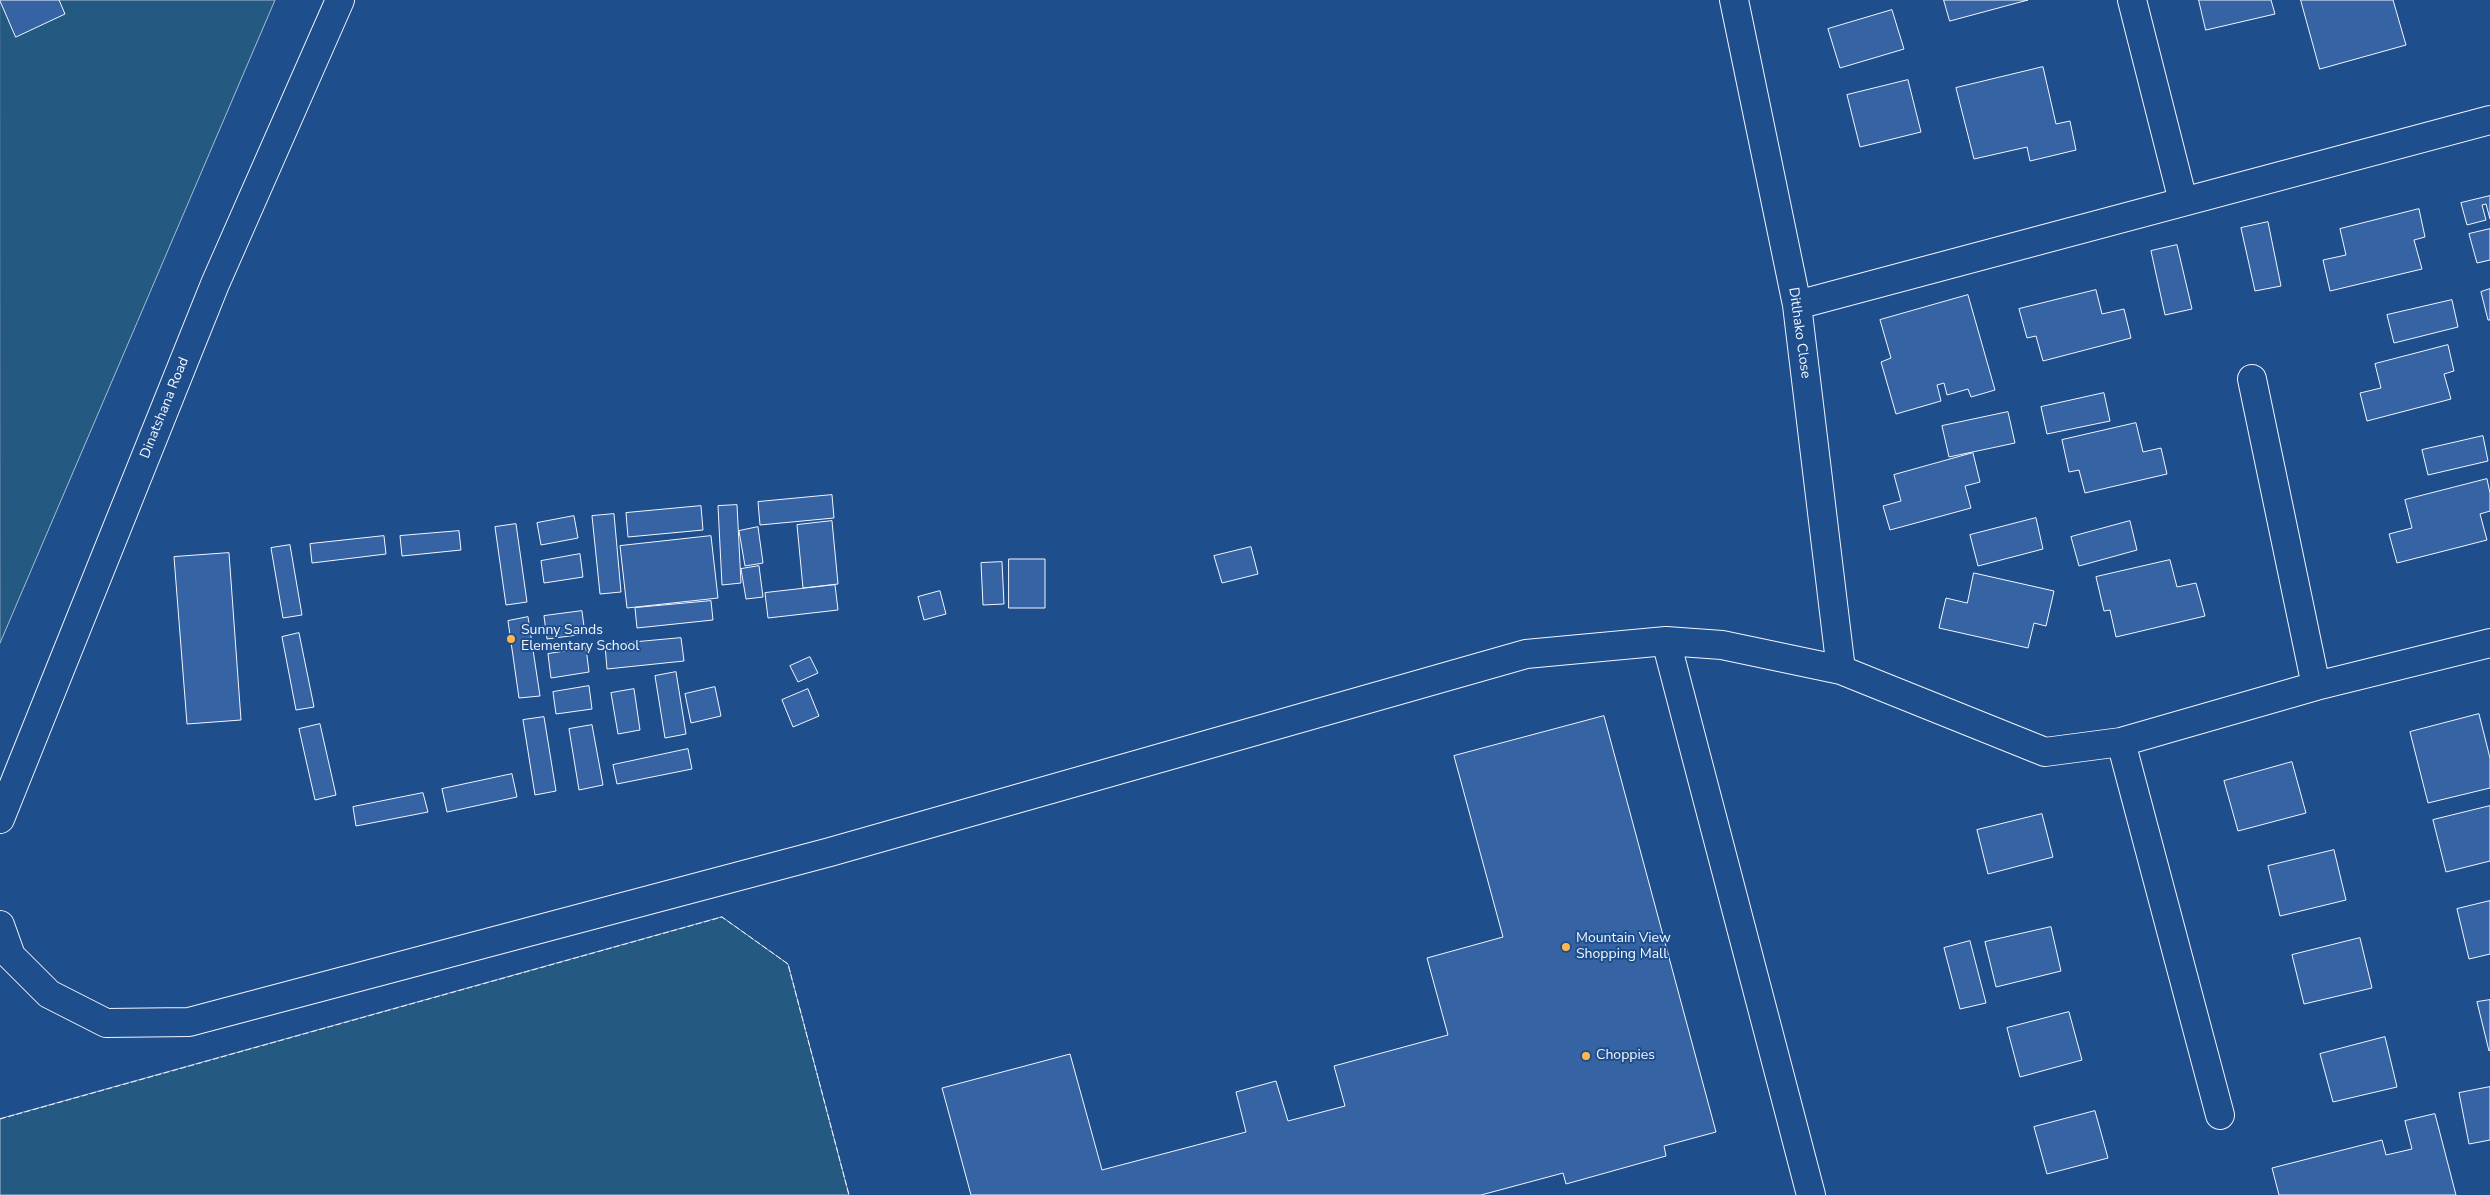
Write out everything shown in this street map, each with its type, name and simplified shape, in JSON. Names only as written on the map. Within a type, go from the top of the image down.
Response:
[{"type":"street","name":"Dinatshana Road","points":[[0,820],[215,284],[340,0]]},
{"type":"street","name":"Ditlhako Close","points":[[1734,0],[1797,305],[1841,670]]},
{"type":"street","points":[[2132,0],[2183,201]]},
{"type":"street","points":[[1797,305],[2490,120]]},
{"type":"street","points":[[2252,379],[2316,686]]},
{"type":"street","points":[[1666,641],[1811,1195]]},
{"type":"street","points":[[0,925],[11,956],[49,994],[106,1022],[189,1022],[830,852],[1526,654],[1666,641],[1722,646],[1841,670],[2045,752],[2121,742],[2316,686],[2490,643]]},
{"type":"street","points":[[2121,742],[2220,1116]]},
{"type":"shaded area","points":[[0,0],[275,0],[0,643]]},
{"type":"shaded area","points":[[722,917],[788,964],[849,1195],[0,1195],[0,1119]]},
{"type":"building","points":[[0,0],[59,0],[65,14],[16,37]]},
{"type":"building","points":[[1944,0],[2028,0],[1950,21]]},
{"type":"building","points":[[2199,0],[2271,0],[2275,14],[2206,30]]},
{"type":"building","points":[[2301,0],[2393,0],[2406,45],[2320,69]]},
{"type":"building","points":[[1892,10],[1904,49],[1840,68],[1828,29]]},
{"type":"building","points":[[2043,67],[2056,124],[2070,121],[2076,150],[2030,161],[2027,147],[1974,159],[1956,88]]},
{"type":"building","points":[[1908,80],[1921,132],[1860,147],[1847,95]]},
{"type":"building","points":[[2490,196],[2490,219],[2486,204],[2482,205],[2486,220],[2467,225],[2461,203]]},
{"type":"building","points":[[2419,209],[2425,237],[2414,240],[2422,269],[2330,291],[2323,260],[2346,255],[2340,229]]},
{"type":"building","points":[[2268,222],[2281,286],[2255,291],[2241,228]]},
{"type":"building","points":[[2490,229],[2490,260],[2477,263],[2469,234]]},
{"type":"building","points":[[2177,245],[2192,309],[2165,315],[2151,251]]},
{"type":"building","points":[[2490,289],[2490,320],[2488,320],[2481,292]]},
{"type":"building","points":[[2096,290],[2102,314],[2124,309],[2131,338],[2043,361],[2036,336],[2027,338],[2019,309]]},
{"type":"building","points":[[1968,295],[1995,390],[1971,397],[1968,389],[1947,395],[1944,383],[1937,385],[1941,401],[1896,414],[1881,362],[1891,358],[1880,320]]},
{"type":"building","points":[[2452,300],[2458,327],[2394,343],[2387,315]]},
{"type":"building","points":[[2448,345],[2454,371],[2444,374],[2451,399],[2367,421],[2360,393],[2381,388],[2375,364]]},
{"type":"building","points":[[2104,393],[2110,421],[2047,434],[2041,407]]},
{"type":"building","points":[[2008,412],[2015,443],[1949,457],[1942,426]]},
{"type":"building","points":[[2136,423],[2143,452],[2161,448],[2167,474],[2085,493],[2079,470],[2069,472],[2062,440]]},
{"type":"building","points":[[2483,436],[2488,461],[2428,475],[2422,450]]},
{"type":"building","points":[[1973,453],[1980,482],[1965,486],[1971,508],[1890,530],[1883,506],[1901,501],[1894,475]]},
{"type":"building","points":[[2487,479],[2490,493],[2490,511],[2480,514],[2487,540],[2397,563],[2389,534],[2412,528],[2405,500]]},
{"type":"building","points":[[832,495],[834,518],[760,525],[758,502]]},
{"type":"building","points":[[737,505],[741,583],[722,585],[718,506]]},
{"type":"building","points":[[701,506],[703,530],[628,537],[626,513]]},
{"type":"building","points":[[614,514],[621,592],[600,594],[592,516]]},
{"type":"building","points":[[574,516],[578,538],[541,545],[537,523]]},
{"type":"building","points":[[2036,518],[2043,549],[1978,566],[1970,535]]},
{"type":"building","points":[[832,521],[838,584],[803,588],[797,525]]},
{"type":"building","points":[[2130,521],[2137,550],[2079,566],[2071,537]]},
{"type":"building","points":[[516,524],[527,602],[506,605],[495,527]]},
{"type":"building","points":[[758,527],[763,563],[745,566],[739,531]]},
{"type":"building","points":[[459,531],[461,550],[402,556],[400,536]]},
{"type":"building","points":[[384,536],[386,554],[312,563],[310,544]]},
{"type":"building","points":[[711,536],[718,598],[627,608],[620,546]]},
{"type":"building","points":[[290,545],[302,615],[283,618],[271,548]]},
{"type":"building","points":[[1251,547],[1258,574],[1222,583],[1214,556]]},
{"type":"building","points":[[229,553],[241,720],[187,724],[174,557]]},
{"type":"building","points":[[580,554],[583,577],[544,583],[541,561]]},
{"type":"building","points":[[1009,559],[1045,559],[1045,608],[1009,608]]},
{"type":"building","points":[[2170,560],[2177,587],[2196,583],[2205,616],[2116,637],[2110,610],[2104,611],[2096,577]]},
{"type":"building","points":[[1002,562],[1004,604],[983,605],[981,563]]},
{"type":"building","points":[[759,566],[763,597],[746,599],[741,569]]},
{"type":"building","points":[[1974,573],[2054,591],[2046,626],[2034,623],[2028,648],[1939,628],[1946,598],[1967,603]]},
{"type":"building","points":[[835,585],[838,610],[768,618],[765,593]]},
{"type":"building","points":[[940,591],[946,614],[924,620],[918,597]]},
{"type":"building","points":[[711,601],[713,620],[637,628],[635,608]]},
{"type":"building","points":[[582,611],[585,634],[547,639],[544,616]]},
{"type":"building","points":[[528,617],[540,696],[519,698],[508,621]]},
{"type":"building","points":[[299,633],[314,707],[296,710],[282,637]]},
{"type":"building","points":[[681,638],[684,661],[607,669],[605,645]]},
{"type":"building","points":[[586,648],[589,672],[551,678],[548,654]]},
{"type":"building","points":[[810,657],[818,673],[798,682],[790,666]]},
{"type":"building","points":[[676,672],[686,734],[665,738],[655,676]]},
{"type":"building","points":[[589,686],[592,709],[556,714],[553,692]]},
{"type":"building","points":[[715,687],[721,716],[691,723],[685,694]]},
{"type":"building","points":[[634,689],[640,730],[618,734],[611,693]]},
{"type":"building","points":[[808,689],[819,716],[793,727],[782,700]]},
{"type":"building","points":[[2479,714],[2490,758],[2490,788],[2428,803],[2410,732]]},
{"type":"building","name":"Mountain View Shopping Mall","points":[[1604,716],[1716,1132],[1664,1146],[1666,1156],[1566,1184],[1563,1173],[1481,1195],[971,1195],[942,1088],[1070,1054],[1102,1170],[1246,1132],[1236,1092],[1276,1081],[1288,1121],[1345,1106],[1334,1066],[1448,1035],[1427,958],[1503,937],[1454,756]]},
{"type":"building","points":[[544,717],[556,791],[535,795],[523,720]]},
{"type":"building","points":[[320,724],[336,795],[315,800],[299,729]]},
{"type":"building","points":[[592,725],[603,785],[579,790],[569,729]]},
{"type":"building","points":[[688,749],[692,769],[617,784],[613,765]]},
{"type":"building","points":[[2292,762],[2306,813],[2238,831],[2224,781]]},
{"type":"building","points":[[512,774],[517,797],[447,812],[442,789]]},
{"type":"building","points":[[423,793],[428,812],[356,826],[353,807]]},
{"type":"building","points":[[2490,806],[2490,861],[2446,872],[2433,820]]},
{"type":"building","points":[[2042,814],[2053,857],[1988,874],[1977,830]]},
{"type":"building","points":[[2334,850],[2346,900],[2280,916],[2268,866]]},
{"type":"building","points":[[2490,901],[2490,954],[2469,959],[2457,909]]},
{"type":"building","points":[[2051,927],[2061,971],[1996,987],[1985,942]]},
{"type":"building","points":[[2360,938],[2372,988],[2304,1004],[2292,955]]},
{"type":"building","points":[[1970,941],[1986,1003],[1960,1009],[1944,948]]},
{"type":"building","points":[[2490,1000],[2490,1050],[2489,1051],[2477,1002]]},
{"type":"building","points":[[2069,1012],[2082,1060],[2020,1077],[2007,1028]]},
{"type":"building","points":[[2385,1037],[2397,1087],[2333,1102],[2320,1054]]},
{"type":"building","points":[[2490,1087],[2490,1140],[2469,1144],[2459,1093]]},
{"type":"building","points":[[2095,1111],[2108,1158],[2047,1174],[2034,1127]]},
{"type":"building","points":[[2435,1114],[2456,1195],[2279,1195],[2272,1168],[2382,1140],[2386,1155],[2412,1149],[2405,1121]]},
{"type":"fence","points":[[0,1119],[722,917],[788,964],[849,1195]]},
{"type":"place","name":"Sunny Sands Elementary School","points":[[511,639]]},
{"type":"place","name":"Mountain View Shopping Mall","points":[[1566,947]]},
{"type":"place","name":"Choppies","points":[[1586,1056]]}]
